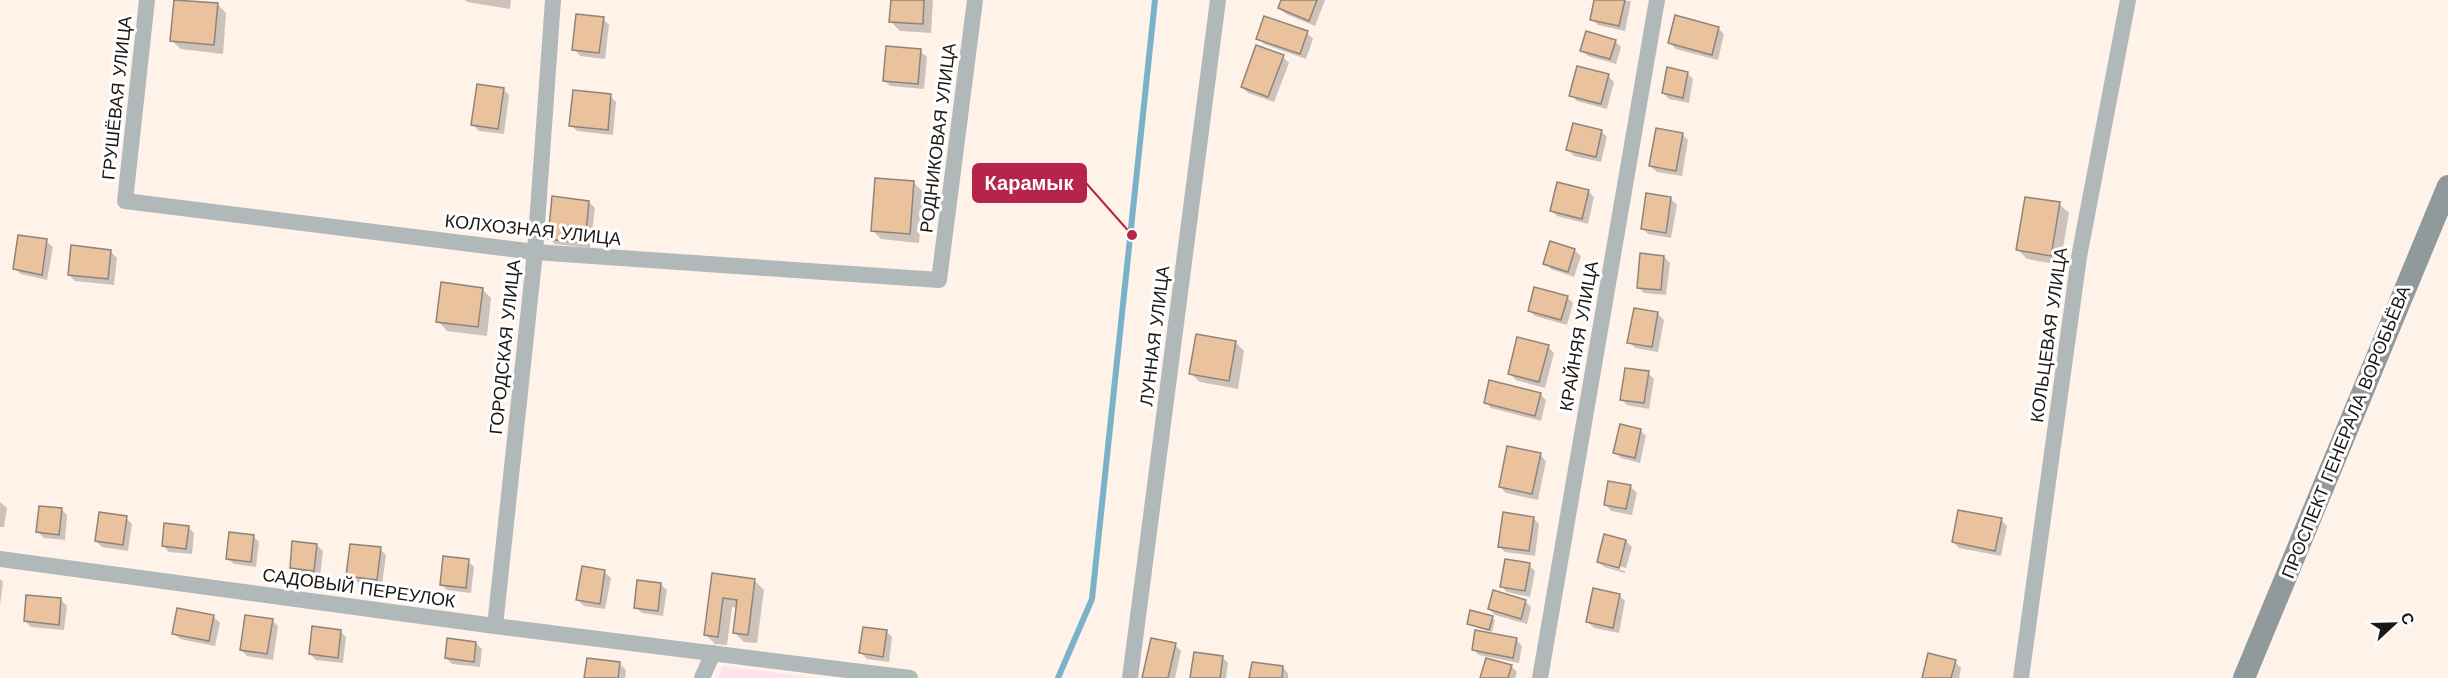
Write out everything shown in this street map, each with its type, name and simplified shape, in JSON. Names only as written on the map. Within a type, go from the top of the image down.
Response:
[{"type":"main road","name":"ПРОСПЕКТ ГЕНЕРАЛА ВОРОБЬЁВА","points":[[2244,678],[2448,186]]},
{"type":"main road","name":"ПРОСПЕКТ ГЕНЕРАЛА ВОРОБЬЁВА","points":[[2261,678],[2448,217]]},
{"type":"street","name":"ГРУШЁВАЯ УЛИЦА","points":[[125,201],[147,0]]},
{"type":"street","name":"ГОРОДСКАЯ УЛИЦА","points":[[495,626],[535,252],[553,0]]},
{"type":"street","name":"РОДНИКОВАЯ УЛИЦА","points":[[939,280],[975,0]]},
{"type":"street","name":"ЛУННАЯ УЛИЦА","points":[[1130,678],[1218,0]]},
{"type":"street","name":"КРАЙНЯЯ УЛИЦА","points":[[1540,678],[1657,0]]},
{"type":"street","name":"КОЛЬЦЕВАЯ УЛИЦА","points":[[2022,678],[2079,257],[2128,0]]},
{"type":"street","name":"КОЛХОЗНАЯ УЛИЦА","points":[[125,201],[535,252],[939,280]]},
{"type":"street","name":"САДОВЫЙ ПЕРЕУЛОК","points":[[0,559],[495,626],[910,678]]},
{"type":"street","points":[[702,678],[713,653]]},
{"type":"shaded area","points":[[722,666],[818,678],[718,678]]},
{"type":"building","points":[[174,0],[218,3],[214,45],[170,41]]},
{"type":"building","points":[[891,0],[924,0],[923,24],[889,22]]},
{"type":"building","points":[[1281,0],[1317,0],[1309,21],[1278,8]]},
{"type":"building","points":[[1594,0],[1625,0],[1619,26],[1590,20]]},
{"type":"building","points":[[576,14],[604,17],[599,53],[572,50]]},
{"type":"building","points":[[1675,15],[1719,27],[1712,55],[1668,43]]},
{"type":"building","points":[[1264,16],[1308,31],[1300,54],[1256,39]]},
{"type":"building","points":[[1586,31],[1616,40],[1610,59],[1580,51]]},
{"type":"building","points":[[1256,45],[1284,55],[1268,97],[1241,87]]},
{"type":"building","points":[[886,46],[921,49],[918,84],[883,81]]},
{"type":"building","points":[[1577,66],[1609,74],[1601,104],[1569,96]]},
{"type":"building","points":[[1667,67],[1688,72],[1683,98],[1662,93]]},
{"type":"building","points":[[477,84],[504,88],[498,129],[471,125]]},
{"type":"building","points":[[573,90],[611,94],[608,130],[569,126]]},
{"type":"building","points":[[1573,123],[1602,130],[1596,157],[1566,150]]},
{"type":"building","points":[[1656,128],[1683,133],[1676,171],[1649,166]]},
{"type":"building","points":[[875,178],[914,181],[910,234],[871,231]]},
{"type":"building","points":[[1557,182],[1589,190],[1582,219],[1550,211]]},
{"type":"building","points":[[1646,193],[1671,197],[1666,233],[1641,229]]},
{"type":"building","points":[[552,196],[589,201],[585,243],[548,239]]},
{"type":"building","points":[[2025,197],[2060,202],[2051,256],[2016,250]]},
{"type":"building","points":[[18,235],[47,239],[42,275],[13,269]]},
{"type":"building","points":[[1550,241],[1575,249],[1568,272],[1543,264]]},
{"type":"building","points":[[71,245],[111,250],[108,279],[68,275]]},
{"type":"building","points":[[1640,253],[1664,256],[1661,290],[1637,288]]},
{"type":"building","points":[[441,282],[483,288],[478,327],[436,322]]},
{"type":"building","points":[[1534,287],[1568,296],[1561,320],[1528,311]]},
{"type":"building","points":[[1634,308],[1658,312],[1652,347],[1627,343]]},
{"type":"building","points":[[1196,334],[1236,341],[1229,381],[1189,374]]},
{"type":"building","points":[[1517,337],[1549,345],[1539,382],[1508,374]]},
{"type":"building","points":[[1625,368],[1649,371],[1644,403],[1620,400]]},
{"type":"building","points":[[1489,380],[1541,393],[1535,416],[1484,403]]},
{"type":"building","points":[[1620,424],[1641,429],[1635,458],[1613,453]]},
{"type":"building","points":[[1507,446],[1541,453],[1532,494],[1499,487]]},
{"type":"building","points":[[1608,481],[1631,485],[1626,509],[1604,505]]},
{"type":"building","points":[[39,506],[62,508],[59,535],[36,532]]},
{"type":"building","points":[[1958,510],[2002,518],[1995,551],[1952,542]]},
{"type":"building","points":[[99,512],[127,516],[123,545],[95,541]]},
{"type":"building","points":[[1503,512],[1534,517],[1529,551],[1498,547]]},
{"type":"building","points":[[164,523],[189,526],[186,549],[162,546]]},
{"type":"building","points":[[229,532],[254,535],[251,562],[226,559]]},
{"type":"building","points":[[1604,534],[1626,540],[1619,568],[1597,562]]},
{"type":"building","points":[[292,541],[317,544],[314,571],[290,568]]},
{"type":"building","points":[[350,544],[381,547],[377,580],[346,576]]},
{"type":"building","points":[[443,556],[469,559],[466,588],[440,585]]},
{"type":"building","points":[[1505,559],[1530,563],[1525,591],[1500,587]]},
{"type":"building","points":[[582,566],[605,570],[600,604],[576,600]]},
{"type":"building","points":[[712,573],[755,579],[748,635],[733,633],[737,600],[723,598],[718,637],[704,635]]},
{"type":"building","points":[[637,580],[661,583],[658,611],[634,608]]},
{"type":"building","points":[[1593,588],[1620,594],[1613,628],[1586,622]]},
{"type":"building","points":[[1493,590],[1526,600],[1521,619],[1488,609]]},
{"type":"building","points":[[26,595],[61,598],[59,625],[24,621]]},
{"type":"building","points":[[177,608],[214,615],[209,641],[172,634]]},
{"type":"building","points":[[1470,610],[1493,616],[1489,630],[1467,624]]},
{"type":"building","points":[[245,615],[273,619],[267,654],[240,650]]},
{"type":"building","points":[[312,626],[341,630],[338,658],[309,654]]},
{"type":"building","points":[[863,627],[887,630],[883,657],[859,653]]},
{"type":"building","points":[[1475,630],[1517,638],[1513,658],[1472,650]]},
{"type":"building","points":[[447,638],[476,642],[474,662],[445,658]]},
{"type":"building","points":[[1151,638],[1176,643],[1168,678],[1142,678]]},
{"type":"building","points":[[1194,652],[1223,656],[1220,678],[1190,678]]},
{"type":"building","points":[[1928,653],[1956,660],[1951,678],[1922,678]]},
{"type":"building","points":[[587,658],[620,662],[618,678],[584,678]]},
{"type":"building","points":[[1486,658],[1512,665],[1508,678],[1480,678]]},
{"type":"building","points":[[1252,662],[1283,666],[1282,678],[1249,678]]},
{"type":"waterway","points":[[1058,678],[1092,599],[1155,0]]},
{"type":"place","name":"Карамык","points":[[1132,235]]}]
